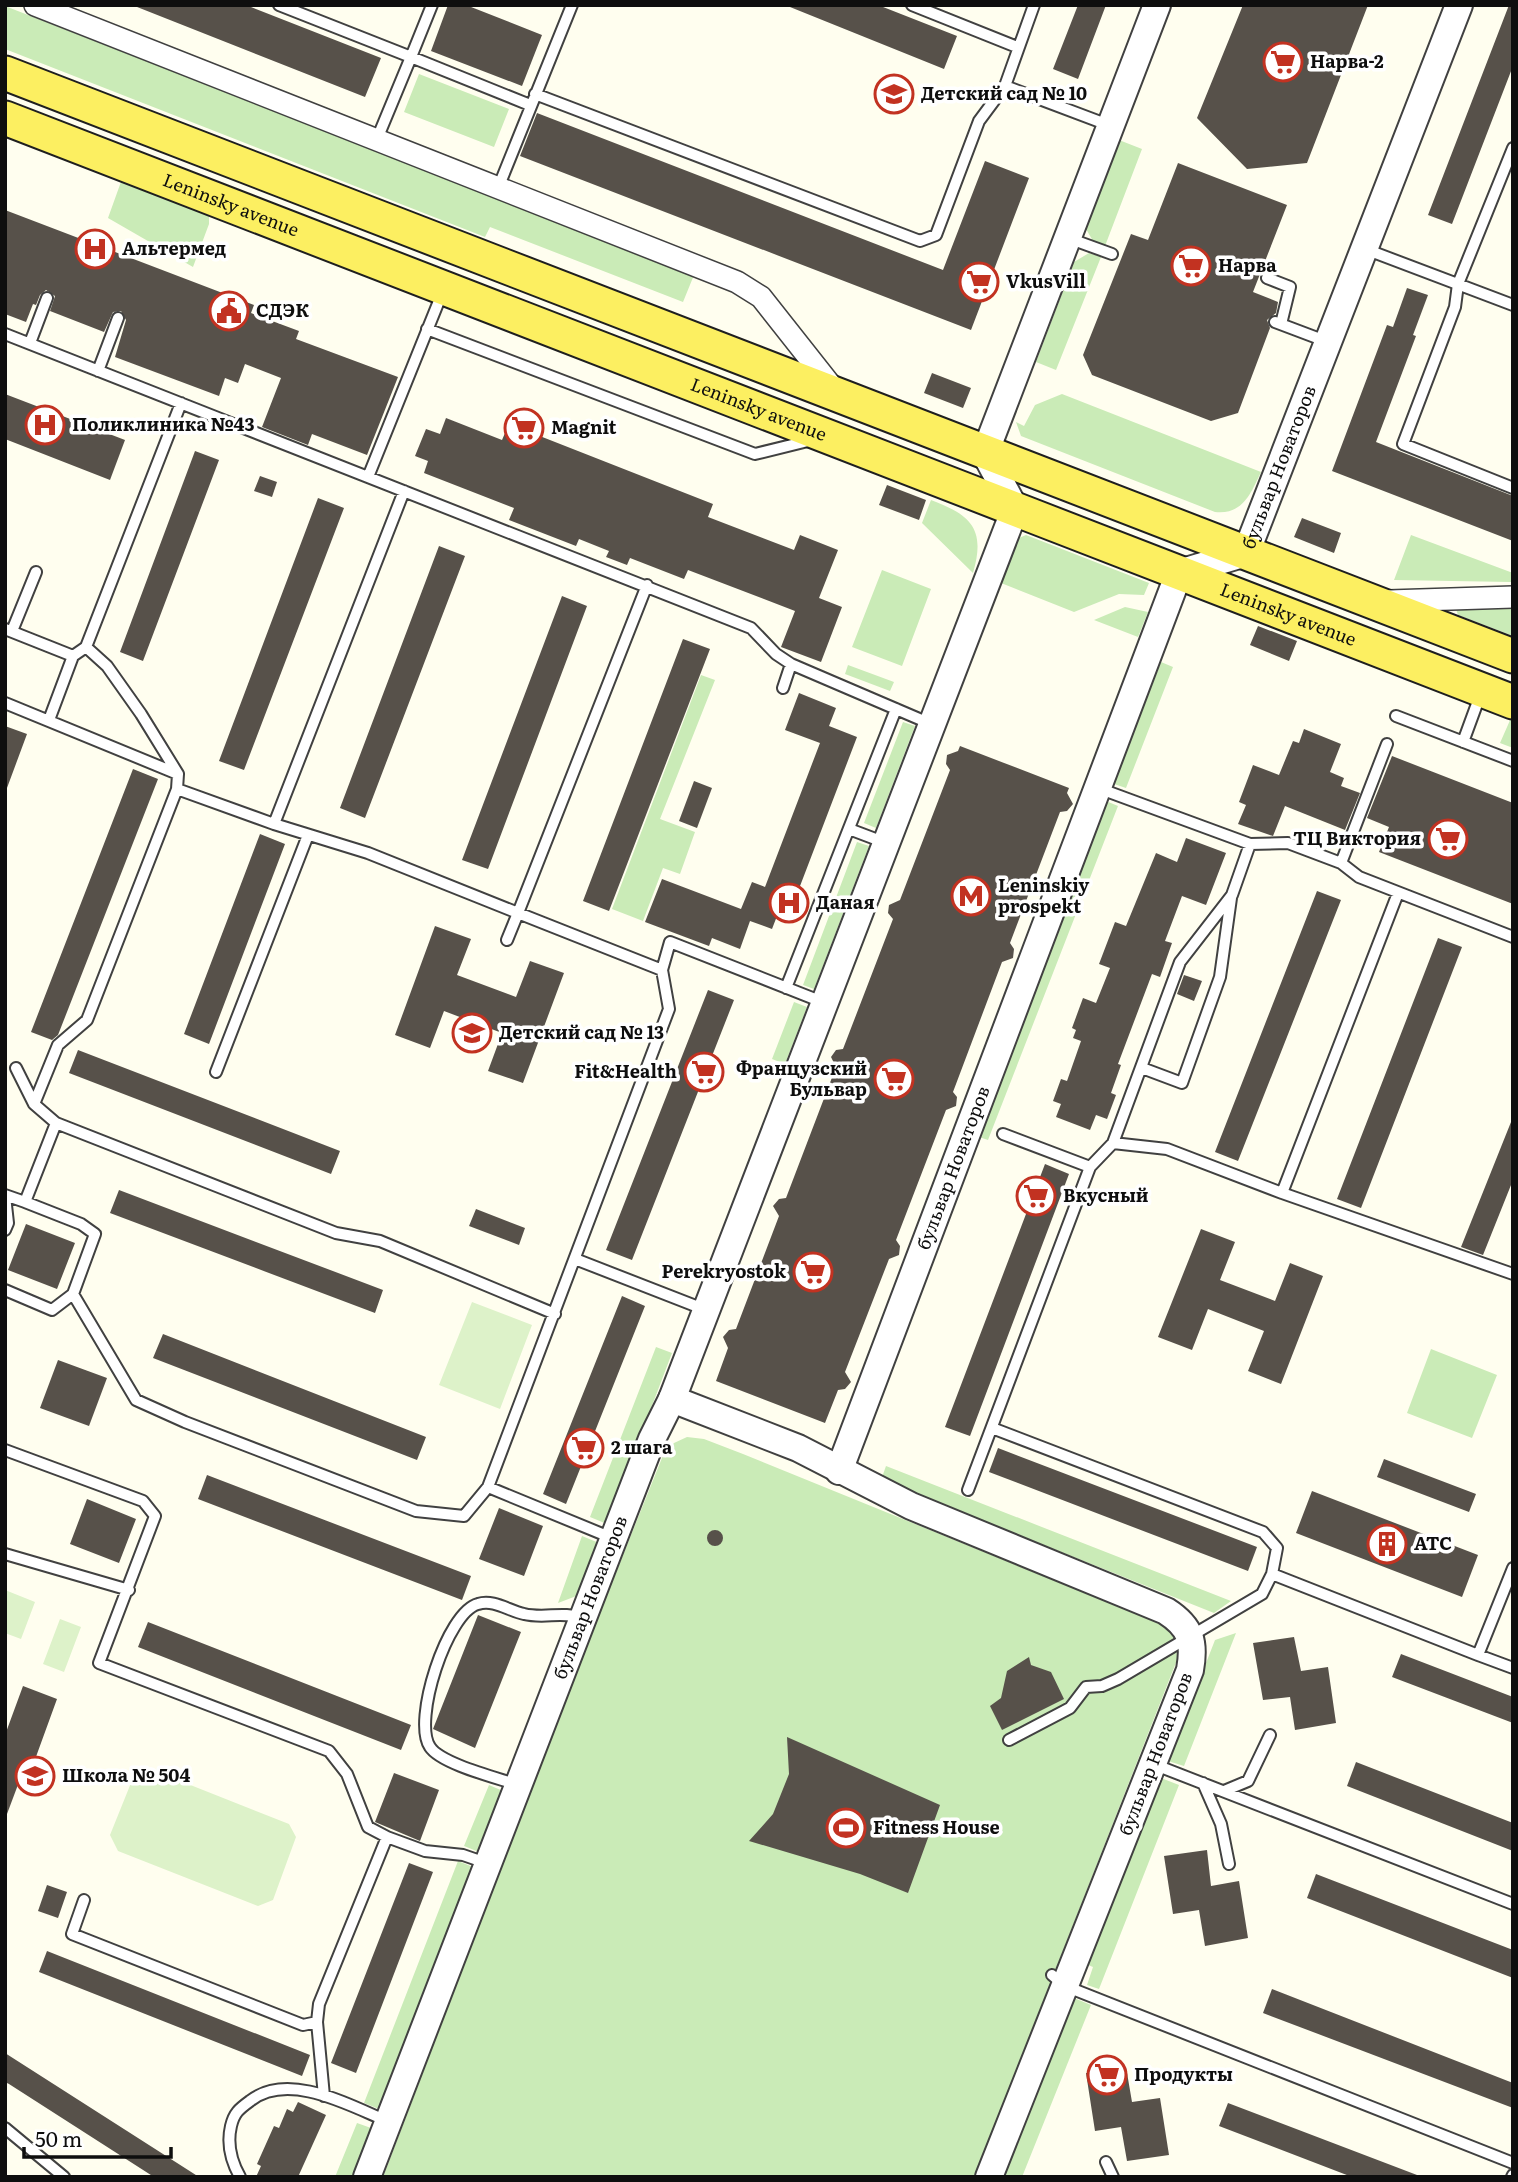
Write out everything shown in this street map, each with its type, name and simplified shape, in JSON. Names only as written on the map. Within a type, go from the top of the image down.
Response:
[{"type":"main road","points":[[5,73],[1513,656]]},
{"type":"main road","name":"Leninsky avenue","points":[[5,118],[1498,696]]},
{"type":"main road","points":[[1015,509],[1030,470]]},
{"type":"main road","points":[[1180,573],[1195,534]]},
{"type":"street","points":[[35,5],[750,289],[789,329],[839,397]]},
{"type":"street","points":[[1015,509],[985,453],[1157,5]]},
{"type":"street","name":"бульвар Новаторов","points":[[839,1471],[1180,573],[1246,553],[1459,5]]},
{"type":"street","name":"бульвар Новаторов","points":[[367,2177],[652,1438],[672,1399],[1015,509]]},
{"type":"street","points":[[1372,602],[1513,597]]},
{"type":"street","points":[[672,1399],[798,1448],[911,1506],[1166,1611],[1181,1621],[1191,1635]]},
{"type":"street","name":"бульвар Новаторов","points":[[989,2177],[1058,1980],[1153,1764],[1190,1670],[1193,1651],[1191,1635]]},
{"type":"lane","points":[[279,5],[530,105]]},
{"type":"lane","points":[[377,139],[432,5]]},
{"type":"lane","points":[[498,188],[572,5]]},
{"type":"lane","points":[[912,5],[1017,47]]},
{"type":"lane","points":[[535,94],[920,241],[936,235],[979,121],[1005,86],[1034,5]]},
{"type":"lane","points":[[1005,86],[1111,127]]},
{"type":"lane","points":[[1513,148],[1458,284],[1455,307],[1403,444],[1513,488]]},
{"type":"lane","points":[[1068,238],[1112,254]]},
{"type":"lane","points":[[1364,249],[1513,304]]},
{"type":"lane","points":[[1267,278],[1290,287],[1278,323],[1328,342]]},
{"type":"lane","points":[[369,477],[426,329],[445,288]]},
{"type":"lane","points":[[30,343],[47,298]]},
{"type":"lane","points":[[98,370],[118,318]]},
{"type":"lane","points":[[426,329],[755,454],[828,437]]},
{"type":"lane","points":[[5,334],[751,628],[776,654],[791,664],[932,724]]},
{"type":"lane","points":[[49,720],[73,656],[86,647],[181,403]]},
{"type":"lane","points":[[274,824],[404,491]]},
{"type":"lane","points":[[36,572],[9,630],[73,656]]},
{"type":"lane","points":[[508,940],[647,585]]},
{"type":"lane","points":[[34,1104],[58,1045],[87,1020],[177,789],[178,774],[107,666],[86,647]]},
{"type":"lane","points":[[783,688],[791,664]]},
{"type":"lane","points":[[1463,741],[1498,696]]},
{"type":"lane","points":[[5,703],[178,774]]},
{"type":"lane","points":[[786,988],[896,709]]},
{"type":"lane","points":[[1396,716],[1513,761]]},
{"type":"lane","points":[[1341,863],[1387,744]]},
{"type":"lane","points":[[1098,788],[1250,844],[1287,843],[1341,863],[1359,877],[1513,937]]},
{"type":"lane","points":[[177,789],[274,824],[368,853],[662,970]]},
{"type":"lane","points":[[849,829],[886,843]]},
{"type":"lane","points":[[216,1072],[308,835]]},
{"type":"lane","points":[[1142,1068],[1182,1083],[1220,977],[1232,895],[1250,844]]},
{"type":"lane","points":[[1282,1193],[1398,893]]},
{"type":"lane","points":[[968,1490],[1090,1167],[1113,1143],[1180,962],[1232,895]]},
{"type":"lane","points":[[73,1294],[136,1400],[185,1422],[416,1511],[464,1516],[488,1487],[669,1009],[662,970],[670,943],[825,1003]]},
{"type":"lane","points":[[16,1068],[34,1104],[56,1123],[336,1233],[380,1241],[555,1314]]},
{"type":"lane","points":[[25,1202],[56,1123]]},
{"type":"lane","points":[[1003,1134],[1090,1167]]},
{"type":"lane","points":[[1113,1143],[1167,1149],[1282,1193],[1513,1274]]},
{"type":"lane","points":[[5,1230],[8,1223],[5,1195],[81,1224],[95,1234],[73,1294],[52,1310],[5,1290]]},
{"type":"lane","points":[[575,1259],[706,1310]]},
{"type":"lane","points":[[992,1428],[1263,1532],[1277,1548],[1272,1574],[1262,1594],[1118,1679],[1102,1686],[1086,1687],[1070,1708],[1009,1740]]},
{"type":"lane","points":[[5,1450],[143,1501],[155,1516],[99,1663],[329,1751],[347,1774],[368,1827],[425,1851],[463,1855],[489,1864]]},
{"type":"lane","points":[[488,1487],[613,1538]]},
{"type":"lane","points":[[5,1554],[128,1590]]},
{"type":"lane","points":[[1478,1655],[1513,1568]]},
{"type":"lane","points":[[1272,1574],[1513,1668]]},
{"type":"lane","points":[[518,1786],[443,1758],[430,1747],[425,1729],[426,1707],[442,1650],[465,1613],[477,1604],[495,1604],[525,1615],[570,1614],[582,1618]]},
{"type":"lane","points":[[1224,1791],[1248,1781],[1270,1735]]},
{"type":"lane","points":[[1153,1764],[1513,1904]]},
{"type":"lane","points":[[1203,1783],[1221,1824],[1229,1864]]},
{"type":"lane","points":[[324,2095],[317,2022],[319,2004],[387,1837]]},
{"type":"lane","points":[[84,1900],[72,1934],[303,2025],[317,2022]]},
{"type":"lane","points":[[1058,1980],[1513,2163]]},
{"type":"lane","points":[[240,2177],[228,2141],[234,2113],[257,2095],[290,2089],[324,2095],[388,2121]]},
{"type":"lane","points":[[5,2128],[64,2177]]},
{"type":"lane","points":[[1105,2162],[1113,2177]]},
{"type":"green space","points":[[5,6],[694,275],[683,302],[490,227],[485,237],[5,49]]},
{"type":"green space","points":[[419,74],[509,109],[494,147],[404,112]]},
{"type":"green space","points":[[1119,140],[1142,149],[1105,246],[1093,241],[1086,229]]},
{"type":"green space","points":[[122,179],[209,213],[209,224],[193,267],[108,218]]},
{"type":"green space","points":[[1089,253],[1101,257],[1056,370],[1036,362],[1074,262]]},
{"type":"green space","points":[[1062,394],[1261,472],[1245,501],[1233,510],[1215,512],[1021,436],[1016,422],[1024,426],[1035,405]]},
{"type":"green space","points":[[931,500],[956,512],[972,526],[978,545],[973,573],[922,523]]},
{"type":"green space","points":[[1026,535],[1149,583],[1144,595],[1119,594],[1074,612],[1001,583],[1019,538]]},
{"type":"green space","points":[[1411,535],[1513,573],[1511,582],[1394,580]]},
{"type":"green space","points":[[882,570],[931,589],[902,666],[852,647]]},
{"type":"green space","points":[[1513,604],[1513,636],[1458,615],[1455,606]]},
{"type":"green space","points":[[1125,607],[1148,612],[1138,637],[1094,620]]},
{"type":"green space","points":[[1161,662],[1173,667],[1126,788],[1114,784]]},
{"type":"green space","points":[[848,665],[894,682],[890,691],[845,674]]},
{"type":"green space","points":[[701,675],[715,680],[660,819],[695,832],[680,874],[663,868],[643,921],[612,909]]},
{"type":"green space","points":[[1511,718],[1513,719],[1513,748],[1500,743]]},
{"type":"green space","points":[[903,722],[915,726],[876,828],[864,823]]},
{"type":"green space","points":[[1106,801],[1118,806],[988,1140],[976,1136]]},
{"type":"green space","points":[[857,842],[869,846],[814,989],[803,985]]},
{"type":"green space","points":[[794,1002],[807,1007],[785,1064],[772,1059]]},
{"type":"green space","points":[[472,1302],[532,1325],[500,1409],[439,1385]]},
{"type":"green space","points":[[656,1347],[672,1353],[607,1524],[590,1517]]},
{"type":"green space","points":[[1431,1349],[1497,1375],[1472,1438],[1407,1413]]},
{"type":"green space","points":[[687,1437],[704,1439],[743,1454],[1176,1630],[1177,1660],[977,2170],[973,2177],[383,2177],[574,1677],[664,1453],[674,1443]]},
{"type":"green space","points":[[886,1466],[1231,1601],[1214,1613],[881,1480]]},
{"type":"green space","points":[[582,1536],[599,1543],[579,1595],[558,1603]]},
{"type":"green space","points":[[5,1590],[35,1602],[21,1639],[5,1633]]},
{"type":"green space","points":[[60,1619],[81,1627],[64,1672],[43,1664]]},
{"type":"green space","points":[[1236,1633],[1184,1766],[1168,1761],[1215,1640]]},
{"type":"green space","points":[[150,1769],[289,1824],[296,1837],[273,1900],[258,1906],[118,1851],[110,1835],[133,1778]]},
{"type":"green space","points":[[1161,1778],[1179,1785],[1099,1989],[1087,1985],[1093,1967],[1088,1965]]},
{"type":"green space","points":[[489,1785],[503,1791],[479,1852],[464,1846]]},
{"type":"green space","points":[[458,1861],[473,1867],[379,2109],[364,2103]]},
{"type":"green space","points":[[1074,1998],[1091,2005],[1022,2177],[1004,2177]]},
{"type":"green space","points":[[357,2123],[371,2128],[352,2177],[335,2177]]},
{"type":"building","points":[[132,5],[246,5],[381,58],[365,97]]},
{"type":"building","points":[[448,5],[466,5],[542,35],[522,86],[431,51]]},
{"type":"building","points":[[785,5],[878,5],[957,36],[944,69]]},
{"type":"building","points":[[1078,5],[1106,5],[1078,79],[1053,69]]},
{"type":"building","name":"Нарва-2","points":[[1243,5],[1368,5],[1307,163],[1247,169],[1197,118]]},
{"type":"building","points":[[1509,5],[1513,5],[1513,66],[1452,224],[1428,215]]},
{"type":"building","points":[[537,113],[943,270],[985,161],[1029,178],[971,330],[520,156]]},
{"type":"building","name":"Нарва","points":[[1178,163],[1287,205],[1253,292],[1278,302],[1276,313],[1267,320],[1270,328],[1238,413],[1211,421],[1092,375],[1083,355],[1131,234],[1148,240]]},
{"type":"building","points":[[5,210],[254,305],[251,313],[299,331],[296,339],[398,377],[367,455],[312,434],[308,445],[262,427],[281,378],[245,364],[238,383],[225,378],[219,396],[115,357],[126,320],[121,311],[113,312],[104,332],[50,311],[55,296],[46,290],[40,295],[36,305],[33,304],[26,322],[5,314]]},
{"type":"building","points":[[1407,288],[1428,295],[1413,335],[1416,336],[1376,442],[1513,496],[1513,541],[1332,471],[1387,325],[1393,327]]},
{"type":"building","points":[[932,373],[971,388],[963,408],[924,393]]},
{"type":"building","name":"Поликлиника №43","points":[[5,394],[125,440],[110,480],[5,439]]},
{"type":"building","points":[[512,417],[530,424],[527,431],[713,504],[708,517],[794,550],[800,535],[838,550],[819,598],[842,607],[821,662],[781,647],[795,611],[688,570],[684,579],[630,558],[627,565],[606,557],[609,551],[579,539],[576,546],[509,520],[514,508],[424,473],[428,461],[415,456],[426,429],[440,434],[446,418],[502,440]]},
{"type":"building","points":[[195,451],[219,460],[143,661],[120,652]]},
{"type":"building","points":[[260,476],[277,482],[272,497],[254,491]]},
{"type":"building","points":[[887,485],[926,500],[919,520],[879,505]]},
{"type":"building","points":[[318,498],[344,508],[244,770],[219,761]]},
{"type":"building","points":[[1302,518],[1341,533],[1334,553],[1294,537]]},
{"type":"building","points":[[439,546],[465,556],[365,818],[340,808]]},
{"type":"building","points":[[562,596],[587,606],[488,869],[462,860]]},
{"type":"building","points":[[1258,626],[1297,641],[1289,661],[1250,645]]},
{"type":"building","points":[[683,639],[710,649],[609,911],[583,901]]},
{"type":"building","points":[[799,693],[836,708],[829,726],[857,737],[792,907],[782,903],[772,929],[750,921],[740,949],[712,938],[709,946],[645,922],[662,879],[741,909],[752,882],[765,887],[820,743],[785,730]]},
{"type":"building","points":[[5,726],[27,734],[7,788],[5,788]]},
{"type":"building","points":[[1304,729],[1341,744],[1330,772],[1344,778],[1341,786],[1360,793],[1345,830],[1285,806],[1273,836],[1238,824],[1246,805],[1239,802],[1253,765],[1279,775],[1293,741],[1299,743]]},
{"type":"building","name":"Французский Бульвар","points":[[960,746],[1069,788],[1067,793],[1073,804],[1067,811],[1060,812],[1010,943],[1014,949],[1013,958],[1002,962],[953,1092],[957,1097],[956,1106],[946,1110],[896,1240],[900,1246],[899,1255],[889,1259],[845,1372],[851,1382],[845,1389],[838,1390],[825,1423],[716,1381],[728,1348],[723,1337],[729,1330],[736,1329],[779,1216],[773,1206],[779,1199],[786,1198],[836,1067],[831,1057],[836,1050],[843,1049],[893,919],[888,913],[889,905],[900,900],[950,770],[946,764],[947,755],[958,751]]},
{"type":"building","name":"ТЦ Виктория","points":[[1392,756],[1513,803],[1513,904],[1379,852],[1389,827],[1367,818]]},
{"type":"building","points":[[133,769],[158,779],[58,1035],[52,1040],[31,1032]]},
{"type":"building","points":[[694,781],[712,788],[697,828],[679,821]]},
{"type":"building","points":[[260,834],[285,844],[209,1044],[184,1034]]},
{"type":"building","points":[[1186,838],[1226,853],[1206,905],[1182,896],[1165,941],[1172,943],[1160,977],[1152,974],[1118,1064],[1121,1065],[1111,1093],[1116,1095],[1107,1119],[1096,1115],[1090,1130],[1056,1117],[1061,1104],[1053,1101],[1061,1079],[1067,1081],[1081,1041],[1073,1038],[1076,1030],[1072,1028],[1083,998],[1096,1003],[1110,968],[1099,964],[1115,922],[1126,926],[1156,853],[1177,862]]},
{"type":"building","points":[[1317,891],[1341,900],[1238,1161],[1215,1152]]},
{"type":"building","points":[[435,926],[471,939],[457,975],[516,997],[530,961],[564,973],[523,1083],[488,1071],[502,1033],[444,1011],[430,1048],[395,1035]]},
{"type":"building","points":[[1438,938],[1462,947],[1361,1208],[1337,1199]]},
{"type":"building","points":[[1184,975],[1202,981],[1194,1001],[1177,994]]},
{"type":"building","points":[[708,990],[734,1000],[632,1260],[606,1250]]},
{"type":"building","points":[[78,1050],[340,1151],[331,1174],[69,1073]]},
{"type":"building","points":[[1513,1117],[1513,1180],[1483,1255],[1461,1247]]},
{"type":"building","points":[[1045,1164],[1069,1174],[970,1436],[945,1427]]},
{"type":"building","points":[[119,1190],[383,1290],[375,1313],[110,1213]]},
{"type":"building","points":[[476,1209],[525,1228],[519,1245],[469,1226]]},
{"type":"building","points":[[26,1224],[75,1243],[57,1289],[8,1270]]},
{"type":"building","points":[[1201,1229],[1235,1242],[1220,1280],[1275,1301],[1290,1263],[1323,1276],[1281,1384],[1248,1371],[1264,1331],[1208,1309],[1192,1350],[1158,1337]]},
{"type":"building","points":[[622,1296],[645,1306],[566,1504],[543,1494]]},
{"type":"building","points":[[163,1334],[426,1437],[417,1460],[153,1358]]},
{"type":"building","points":[[58,1360],[107,1378],[89,1426],[40,1408]]},
{"type":"building","points":[[998,1448],[1257,1547],[1248,1571],[989,1472]]},
{"type":"building","points":[[1384,1459],[1476,1494],[1469,1512],[1377,1477]]},
{"type":"building","points":[[207,1475],[471,1576],[462,1600],[198,1499]]},
{"type":"building","name":"АТС","points":[[1312,1491],[1478,1555],[1462,1597],[1296,1533]]},
{"type":"building","points":[[87,1499],[136,1519],[119,1563],[70,1544]]},
{"type":"building","points":[[499,1508],[543,1526],[524,1576],[479,1559]]},
{"type":"building","points":[[712,1530],[718,1530],[723,1538],[721,1544],[712,1546],[707,1541],[707,1535]]},
{"type":"building","points":[[478,1615],[521,1632],[475,1748],[433,1729]]},
{"type":"building","points":[[148,1622],[411,1725],[401,1750],[138,1647]]},
{"type":"building","points":[[1294,1637],[1301,1671],[1328,1667],[1336,1723],[1295,1730],[1290,1697],[1263,1700],[1253,1643]]},
{"type":"building","points":[[1401,1654],[1513,1697],[1513,1723],[1392,1677]]},
{"type":"building","points":[[1029,1657],[1031,1665],[1051,1672],[1064,1699],[1002,1730],[990,1706],[1001,1698],[1007,1671]]},
{"type":"building","points":[[23,1686],[57,1699],[29,1776],[22,1774],[7,1814],[5,1735]]},
{"type":"building","name":"Fitness House","points":[[787,1737],[940,1805],[908,1893],[860,1874],[749,1841],[773,1814],[789,1774]]},
{"type":"building","points":[[1356,1762],[1513,1823],[1513,1851],[1347,1786]]},
{"type":"building","points":[[394,1773],[439,1790],[420,1841],[375,1822]]},
{"type":"building","points":[[1207,1850],[1211,1886],[1239,1881],[1248,1938],[1205,1946],[1199,1910],[1173,1914],[1164,1856]]},
{"type":"building","points":[[409,1863],[433,1872],[356,2073],[331,2063]]},
{"type":"building","points":[[1316,1874],[1513,1950],[1513,1978],[1307,1898]]},
{"type":"building","points":[[47,1885],[67,1892],[58,1918],[38,1911]]},
{"type":"building","points":[[47,1951],[310,2055],[302,2076],[39,1972]]},
{"type":"building","points":[[1272,1989],[1513,2083],[1513,2108],[1263,2013]]},
{"type":"building","points":[[5,2053],[199,2177],[154,2177],[5,2082]]},
{"type":"building","points":[[1126,2067],[1132,2102],[1160,2098],[1169,2155],[1127,2161],[1121,2127],[1095,2131],[1086,2073]]},
{"type":"building","points":[[298,2102],[326,2115],[298,2177],[256,2177],[261,2166],[257,2164],[274,2126],[279,2128],[287,2109],[293,2112]]},
{"type":"building","points":[[1228,2103],[1417,2175],[1352,2177],[1219,2126]]},
{"type":"place","name":"Нарва-2","points":[[1283,62]]},
{"type":"place","name":"Детский сад № 10","points":[[894,94]]},
{"type":"place","name":"Альтермед","points":[[95,249]]},
{"type":"place","name":"Нарва","points":[[1191,266]]},
{"type":"place","name":"VkusVill","points":[[979,282]]},
{"type":"place","name":"СДЭК","points":[[229,311]]},
{"type":"place","name":"Поликлиника №43","points":[[45,425]]},
{"type":"place","name":"Magnit","points":[[524,428]]},
{"type":"place","name":"ТЦ Виктория","points":[[1448,839]]},
{"type":"place","name":"Leninskiy prospekt","points":[[971,896]]},
{"type":"place","name":"Даная","points":[[789,903]]},
{"type":"place","name":"Детский сад № 13","points":[[472,1033]]},
{"type":"place","name":"Fit&Health","points":[[704,1072]]},
{"type":"place","name":"Французский Бульвар","points":[[894,1079]]},
{"type":"place","name":"Вкусный","points":[[1036,1196]]},
{"type":"place","name":"Perekryostok","points":[[813,1272]]},
{"type":"place","name":"2 шага","points":[[584,1448]]},
{"type":"place","name":"АТС","points":[[1387,1544]]},
{"type":"place","name":"Школа № 504","points":[[35,1776]]},
{"type":"place","name":"Fitness House","points":[[846,1828]]},
{"type":"place","name":"Продукты","points":[[1107,2075]]}]
